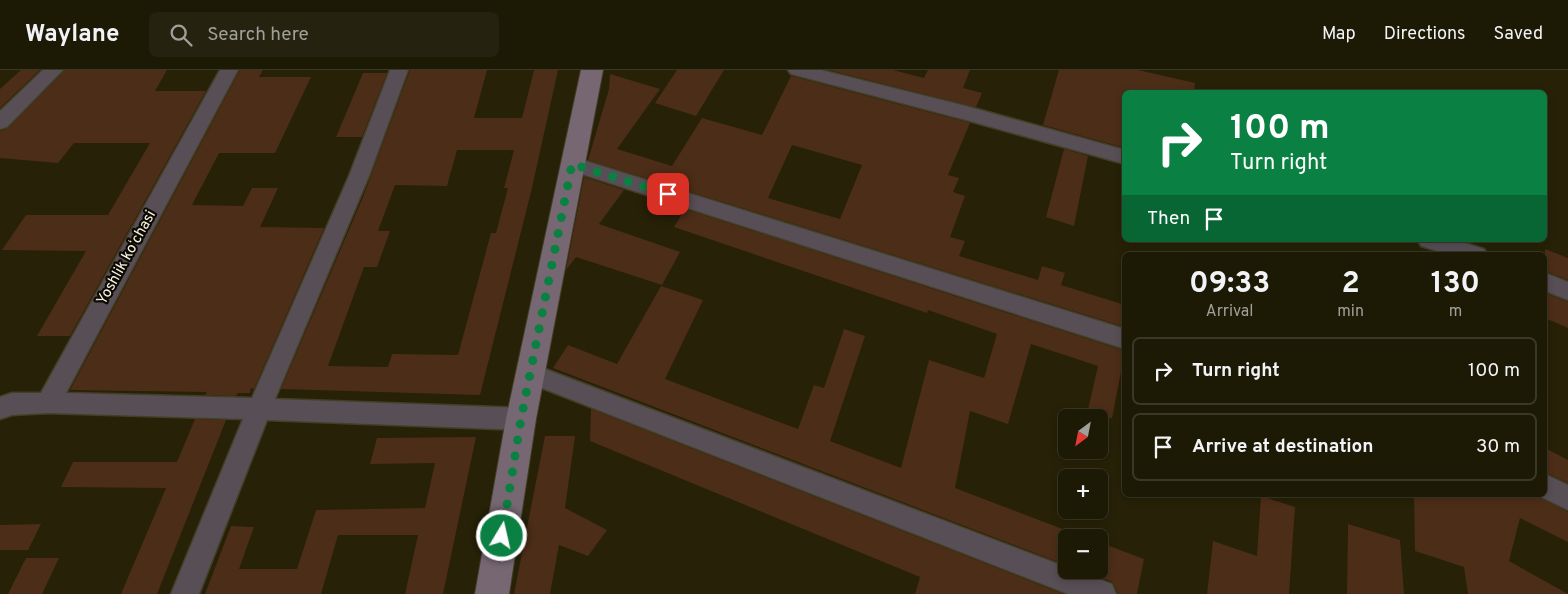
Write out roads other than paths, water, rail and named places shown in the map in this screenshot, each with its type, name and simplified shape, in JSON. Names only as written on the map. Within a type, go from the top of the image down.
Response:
[{"type":"street","points":[[0,122],[54,70]]},
{"type":"street","name":"Yoshlik koʻchasi","points":[[48,403],[229,70]]},
{"type":"street","points":[[185,594],[259,409],[359,176],[399,70]]},
{"type":"street","points":[[492,594],[521,419],[532,374],[592,70]]},
{"type":"street","points":[[797,70],[966,113],[1122,156]]},
{"type":"street","points":[[572,164],[1122,338]]},
{"type":"street","points":[[1435,242],[1468,252]]},
{"type":"street","points":[[1547,283],[1568,292]]},
{"type":"street","points":[[532,374],[834,488],[1102,594]]},
{"type":"street","points":[[0,408],[12,404],[48,403],[521,419]]},
{"type":"street","points":[[1547,487],[1568,498]]}]
